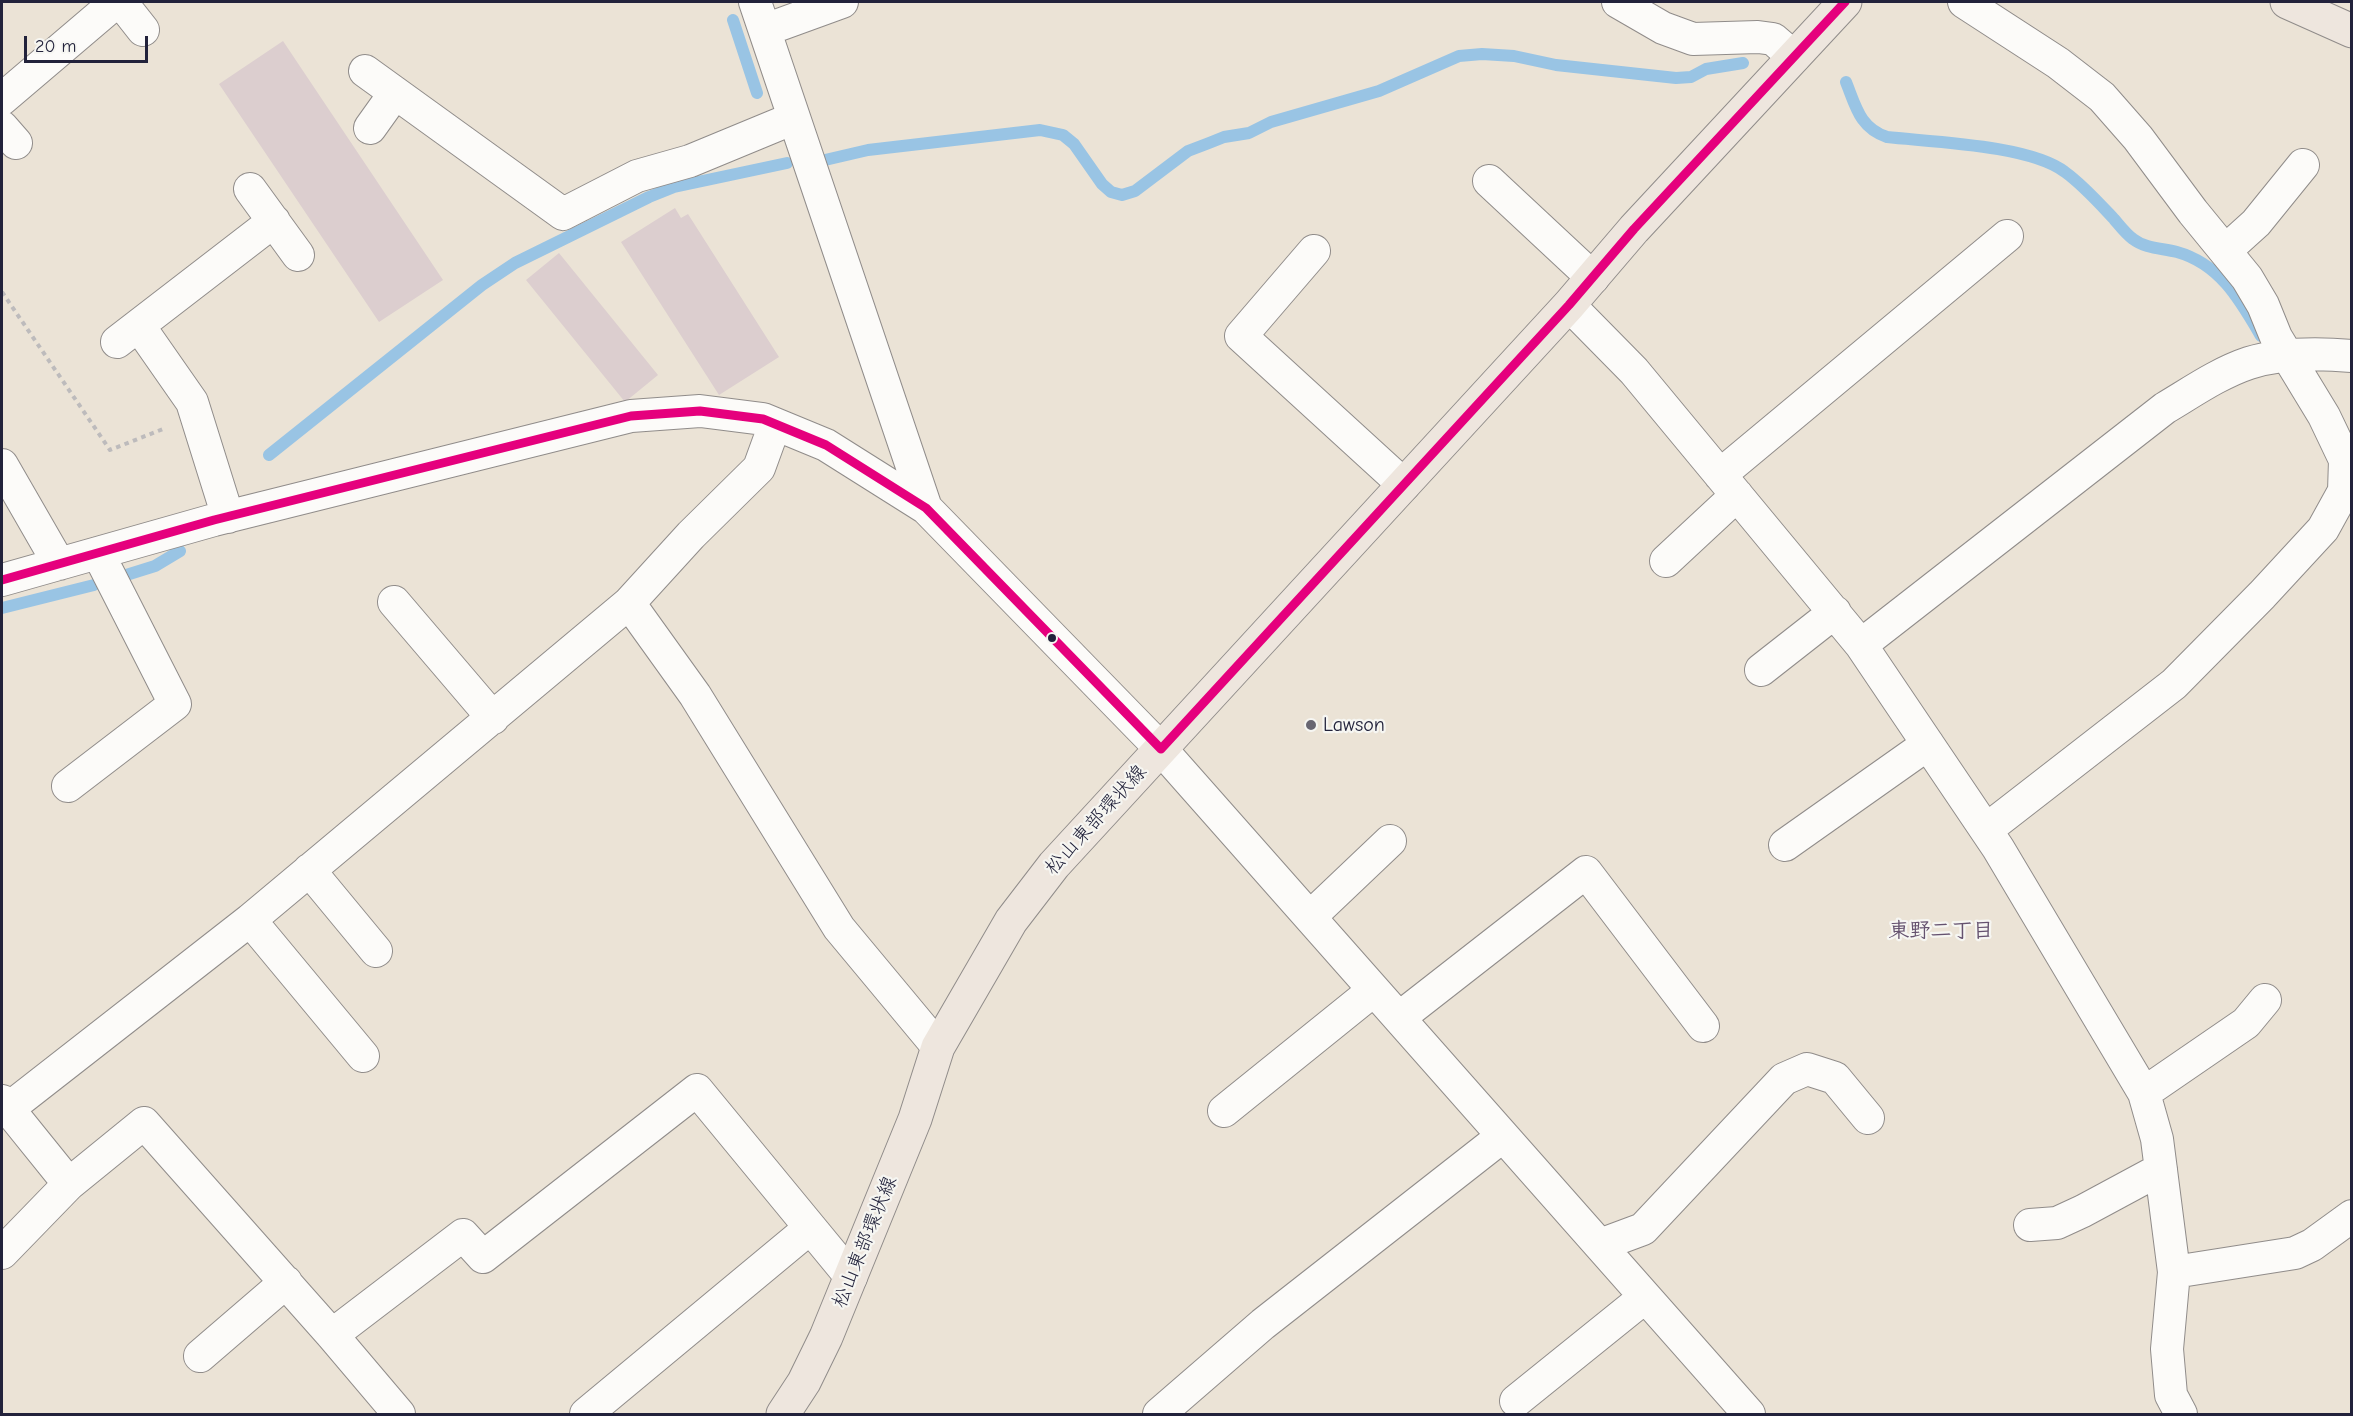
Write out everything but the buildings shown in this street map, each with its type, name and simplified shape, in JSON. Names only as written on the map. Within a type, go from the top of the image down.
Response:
[{"type":"main road","name":"松山東部環状線","points":[[784,1414],[813,1364],[851,1277],[915,1119],[938,1047],[1011,921],[1054,865],[1569,305],[1634,229],[1845,2]]},
{"type":"main road","points":[[2287,2],[2352,30]]},
{"type":"street","points":[[2,99],[119,2],[143,30]]},
{"type":"street","points":[[842,2],[760,16],[926,508]]},
{"type":"street","points":[[1618,2],[1663,28],[1693,39],[1758,37],[1773,39],[1794,57]]},
{"type":"street","points":[[1964,2],[2058,63],[2102,97],[2138,138],[2193,212],[2247,278],[2263,305],[2276,337],[2324,416],[2345,460],[2344,491],[2323,529],[2175,684],[1986,830]]},
{"type":"street","points":[[364,71],[563,214],[637,176],[690,161],[794,118]]},
{"type":"street","points":[[370,128],[396,93]]},
{"type":"street","points":[[2225,251],[2256,223],[2303,165]]},
{"type":"street","points":[[1489,181],[1593,278]]},
{"type":"street","points":[[250,189],[298,255]]},
{"type":"street","points":[[228,517],[192,402],[128,334],[274,221]]},
{"type":"street","points":[[1666,561],[1729,485],[2007,236]]},
{"type":"street","points":[[1314,251],[1241,336],[1404,485]]},
{"type":"street","points":[[1569,305],[1634,371],[1861,645],[1986,830],[2144,1093],[2157,1139],[2174,1272],[2168,1349],[2171,1395],[2181,1414]]},
{"type":"street","points":[[1861,645],[2166,408],[2213,380],[2248,363],[2288,356],[2352,356]]},
{"type":"street","points":[[2,580],[228,517],[631,416],[700,411],[763,419],[826,445],[926,508],[1161,749],[1749,1414]]},
{"type":"street","points":[[69,1184],[4,1105],[250,920],[629,603],[691,535],[759,468],[775,424]]},
{"type":"street","points":[[2,465],[59,564]]},
{"type":"street","points":[[68,786],[175,704],[98,553]]},
{"type":"street","points":[[394,602],[493,718]]},
{"type":"street","points":[[629,603],[695,695],[838,928],[938,1047]]},
{"type":"street","points":[[1761,670],[1835,612]]},
{"type":"street","points":[[1785,845],[1928,744]]},
{"type":"street","points":[[1310,917],[1390,841]]},
{"type":"street","points":[[309,870],[376,951]]},
{"type":"street","points":[[1399,1018],[1586,872],[1703,1026]]},
{"type":"street","points":[[250,920],[363,1056]]},
{"type":"street","points":[[1224,1111],[1374,990]]},
{"type":"street","points":[[2144,1093],[2246,1023],[2265,1000]]},
{"type":"street","points":[[1600,1245],[1643,1230],[1784,1079],[1807,1070],[1835,1078],[1868,1118]]},
{"type":"street","points":[[332,1335],[463,1235],[483,1257],[697,1090],[851,1277]]},
{"type":"street","points":[[2,1253],[69,1184],[144,1123],[286,1282],[399,1414]]},
{"type":"street","points":[[1159,1414],[1263,1323],[1503,1136]]},
{"type":"street","points":[[2030,1225],[2066,1219],[2161,1169]]},
{"type":"street","points":[[2174,1272],[2295,1253],[2312,1245],[2350,1219]]},
{"type":"street","points":[[586,1414],[810,1228]]},
{"type":"street","points":[[201,1356],[286,1282]]},
{"type":"street","points":[[1516,1401],[1645,1297]]},
{"type":"path","points":[[2,292],[110,450],[197,415]]},
{"type":"waterway","points":[[733,20],[757,93]]},
{"type":"waterway","points":[[825,160],[868,150],[1040,130],[1063,135],[1074,144],[1102,184],[1111,192],[1122,195],[1135,191],[1188,151],[1224,137],[1249,133],[1271,122],[1379,91],[1459,56],[1482,54],[1514,56],[1556,65],[1676,78],[1691,77],[1706,69],[1743,63]]},
{"type":"waterway","points":[[1846,82],[1860,116],[1871,128],[1887,137],[2005,150],[2049,163],[2065,172],[2091,194],[2133,239],[2192,258],[2217,274],[2237,297],[2261,336]]},
{"type":"waterway","points":[[269,455],[482,285],[515,263],[674,187],[787,163]]},
{"type":"waterway","points":[[123,576],[155,566],[180,551]]},
{"type":"waterway","points":[[2,608],[94,585]]},
{"type":"transit line","points":[[1161,749],[1569,305],[1634,229],[1845,2]]},
{"type":"transit line","points":[[2,580],[214,520],[631,416],[700,411],[763,419],[826,445],[926,508],[1161,749]]},
{"type":"place","name":"Lawson","points":[[1311,725]]},
{"type":"district","name":"東野二丁目","points":[[1941,931]]}]
